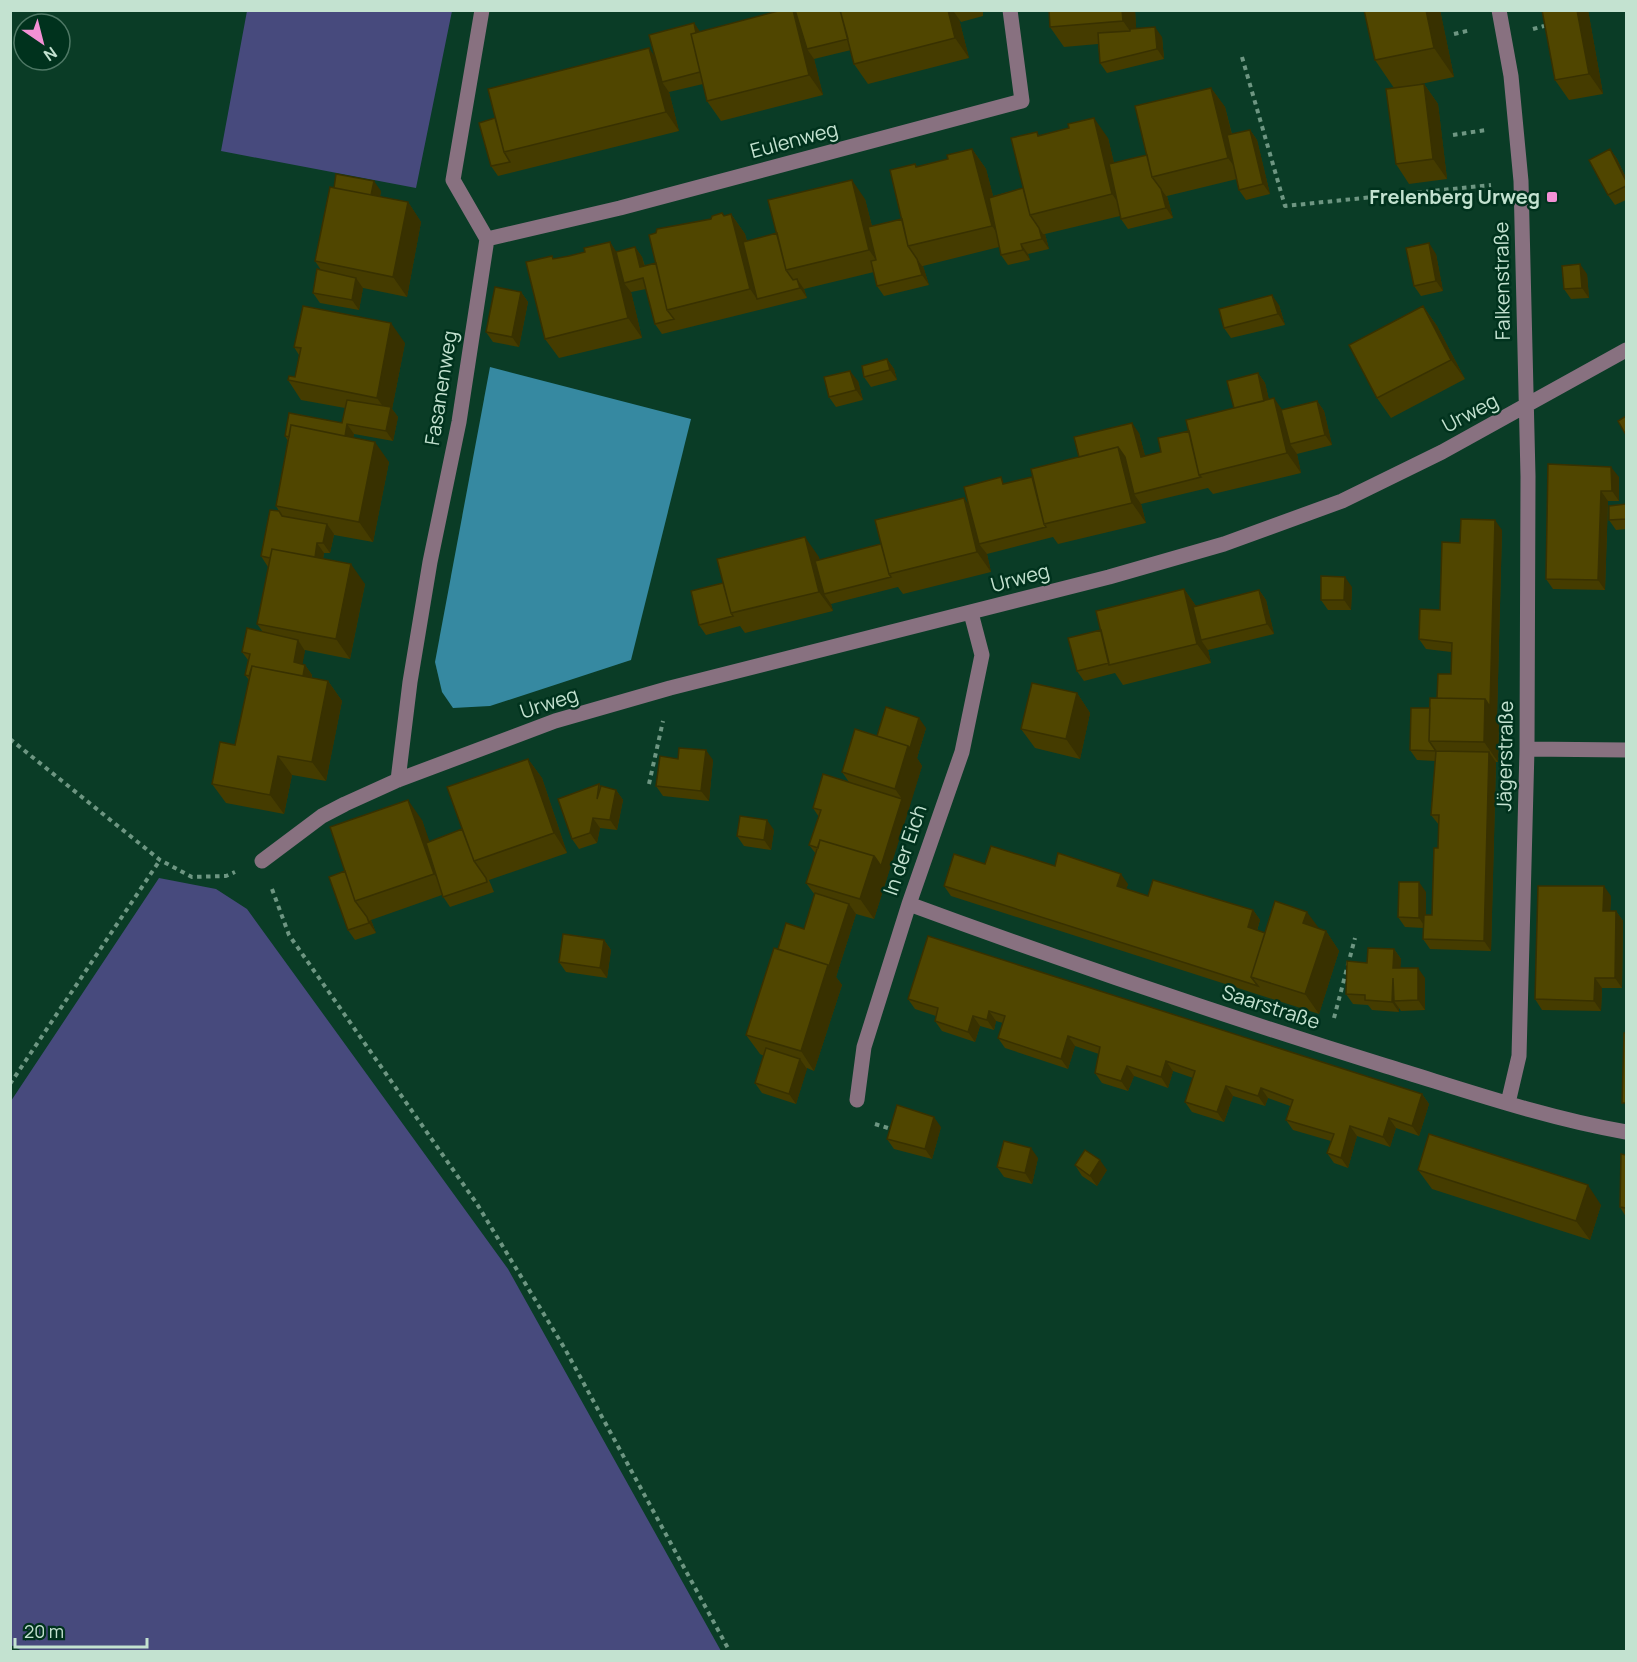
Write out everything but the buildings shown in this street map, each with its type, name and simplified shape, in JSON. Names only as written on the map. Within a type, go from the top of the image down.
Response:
[{"type":"street","points":[[482,10],[453,180],[487,239]]},
{"type":"street","name":"Eulenweg","points":[[487,239],[609,211],[1022,101],[1011,10]]},
{"type":"street","name":"Falkenstraße","points":[[1499,10],[1511,76],[1521,181],[1525,408]]},
{"type":"street","name":"Fasanenweg","points":[[398,780],[408,694],[430,562],[459,422],[487,239]]},
{"type":"street","name":"Urweg","points":[[262,861],[322,816],[398,780],[555,722],[670,688],[971,613],[1224,544],[1342,501],[1525,408],[1626,350]]},
{"type":"street","name":"Jägerstraße","points":[[1508,1103],[1519,1056],[1527,749],[1528,476],[1525,408]]},
{"type":"street","name":"In der Eich","points":[[857,1100],[864,1047],[909,904],[962,752],[982,656],[971,613]]},
{"type":"street","points":[[1527,749],[1626,750]]},
{"type":"street","name":"Saarstraße","points":[[909,904],[1040,952],[1326,1047],[1581,1124],[1626,1132]]},
{"type":"path","points":[[1242,57],[1285,206],[1521,181]]},
{"type":"path","points":[[650,784],[670,688]]},
{"type":"path","points":[[10,739],[160,860],[192,877],[226,876],[262,861],[289,935],[477,1204],[565,1349],[730,1652]]},
{"type":"path","points":[[10,1084],[160,860]]},
{"type":"path","points":[[1326,1047],[1355,938]]},
{"type":"shaded area","points":[[247,11],[452,11],[416,188],[221,151]]},
{"type":"shaded area","points":[[490,367],[691,419],[631,660],[490,706],[453,708],[442,692],[435,662]]},
{"type":"shaded area","points":[[159,878],[216,889],[247,909],[508,1269],[721,1651],[24,1652],[11,1645],[11,1101]]},
{"type":"place","name":"Frelenberg Urweg","points":[[1552,197]]}]
